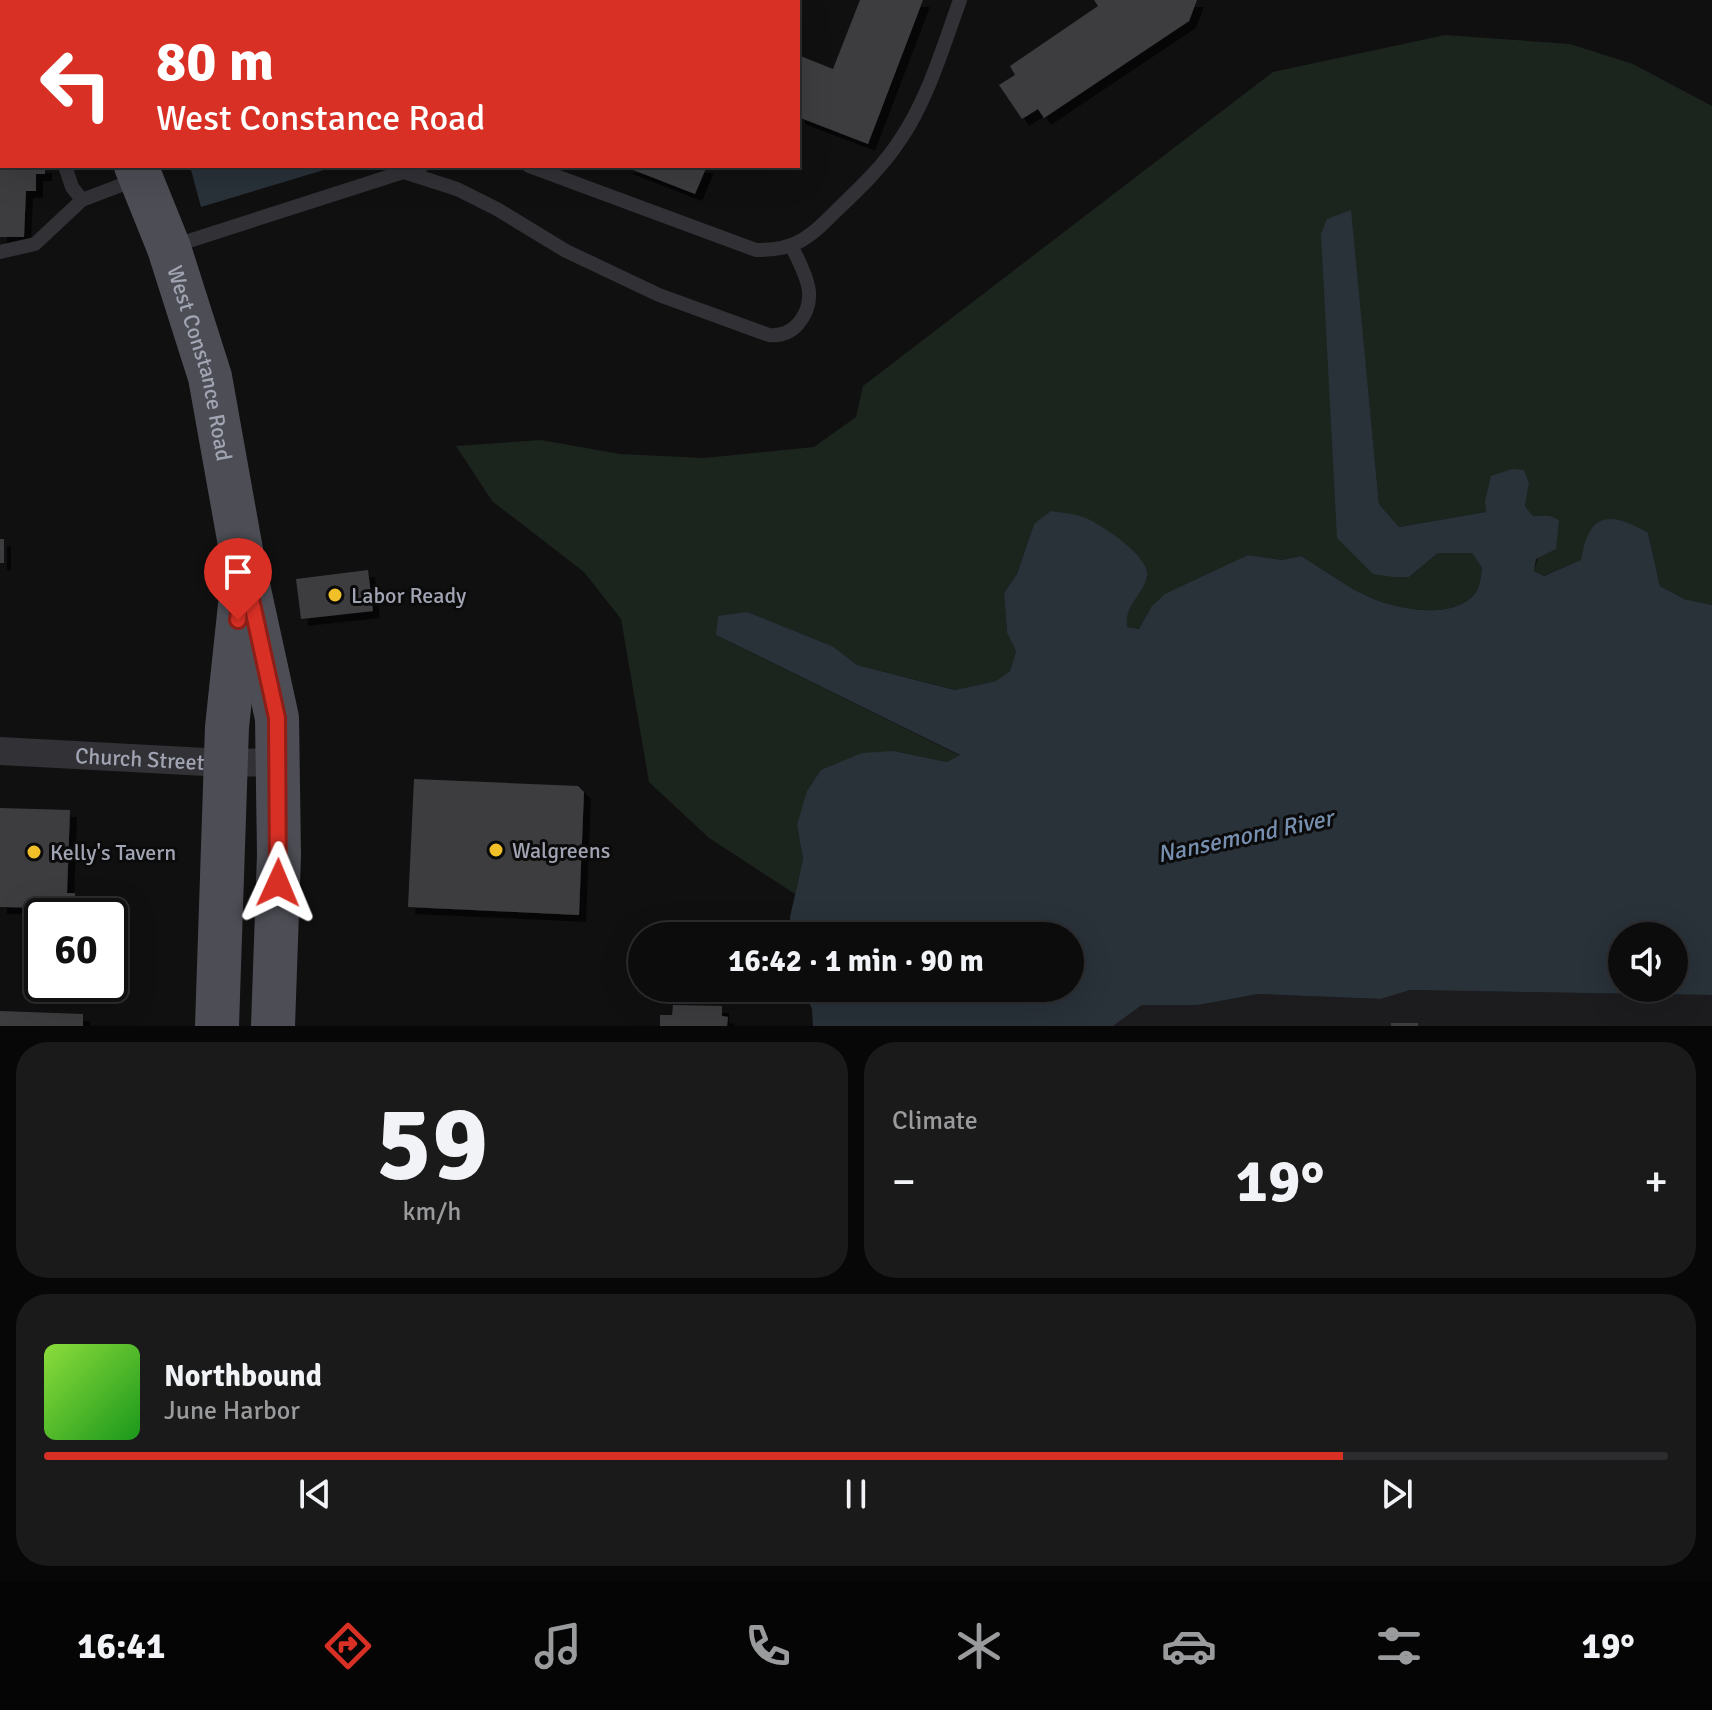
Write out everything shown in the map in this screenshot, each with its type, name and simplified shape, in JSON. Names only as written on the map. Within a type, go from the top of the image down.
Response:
[{"type":"main road","name":"West Constance Road","points":[[138,172],[169,248],[210,377],[244,567],[277,718],[279,855],[273,1026]]},
{"type":"main road","name":"West Constance Road","points":[[217,1026],[227,727],[244,567]]},
{"type":"street","name":"Church Street","points":[[0,751],[225,763],[278,762]]},
{"type":"lane","points":[[534,168],[756,250],[776,251],[792,247],[810,236],[876,172],[901,139],[924,95],[960,0]]},
{"type":"lane","points":[[66,168],[72,187],[82,200]]},
{"type":"lane","points":[[169,248],[416,168]]},
{"type":"lane","points":[[0,252],[35,244],[82,200],[138,172]]},
{"type":"lane","points":[[404,172],[457,189],[566,251],[659,295],[769,335],[793,330],[809,307],[809,282],[792,247]]},
{"type":"shaded area","points":[[1445,35],[1570,44],[1633,64],[1712,106],[1712,605],[1684,599],[1660,586],[1648,533],[1543,576],[1534,571],[1550,516],[1533,516],[1525,506],[1529,483],[1487,512],[1399,527],[1379,504],[1350,210],[1337,538],[1409,577],[1438,553],[1472,552],[1482,568],[1477,590],[1467,601],[1443,609],[1400,607],[1366,596],[1301,556],[1282,560],[1248,555],[1151,607],[1139,629],[1126,627],[1126,615],[1148,576],[1034,524],[1017,574],[1004,593],[1007,633],[1016,651],[1010,671],[996,681],[956,690],[857,665],[834,647],[716,635],[961,756],[947,762],[894,751],[797,825],[803,859],[795,894],[709,838],[649,782],[621,619],[584,572],[492,501],[456,446],[541,440],[620,454],[704,458],[814,447],[856,417],[863,386],[1273,72]]},
{"type":"shaded area","points":[[1410,990],[1608,993],[1608,1002],[1688,1002],[1688,995],[1712,995],[1712,1026],[1113,1026],[1142,1005],[1198,1005],[1258,994],[1381,999]]},
{"type":"water","points":[[191,168],[330,168],[201,207]]},
{"type":"water","name":"Nansemond River","points":[[1351,210],[1379,504],[1399,527],[1486,512],[1485,501],[1491,476],[1512,469],[1524,470],[1529,483],[1525,506],[1533,516],[1550,516],[1559,520],[1556,549],[1536,559],[1534,571],[1544,576],[1581,560],[1593,526],[1600,521],[1615,519],[1648,533],[1660,586],[1684,599],[1712,605],[1712,995],[1688,995],[1688,922],[1608,922],[1608,993],[1410,990],[1381,999],[1258,994],[1198,1005],[1142,1005],[1113,1026],[813,1026],[809,1002],[1084,1002],[1084,922],[790,922],[803,859],[797,825],[807,791],[821,770],[862,753],[894,751],[947,762],[960,755],[716,635],[718,616],[747,612],[834,647],[857,665],[955,690],[996,681],[1010,671],[1016,651],[1007,633],[1004,593],[1017,574],[1034,524],[1051,511],[1080,516],[1095,523],[1115,535],[1142,561],[1147,577],[1128,613],[1127,627],[1139,629],[1151,607],[1165,594],[1248,555],[1282,560],[1301,556],[1366,596],[1414,609],[1456,606],[1476,592],[1482,568],[1472,553],[1438,553],[1409,577],[1393,577],[1373,574],[1337,538],[1321,234],[1327,219]]},
{"type":"building","points":[[860,0],[923,0],[868,144],[800,118],[800,56],[833,69]]},
{"type":"building","points":[[1094,0],[1197,0],[1189,21],[1044,118],[1038,109],[1022,119],[999,85],[1015,75],[1010,66],[1098,6]]},
{"type":"building","points":[[0,168],[45,168],[45,174],[36,174],[36,191],[26,191],[24,237],[0,237]]},
{"type":"building","points":[[628,168],[706,168],[695,194]]},
{"type":"building","points":[[0,539],[4,539],[4,563],[0,563]]},
{"type":"building","name":"Labor Ready","points":[[368,570],[373,611],[301,619],[296,579]]},
{"type":"building","name":"Walgreens","points":[[414,779],[578,786],[584,792],[579,915],[408,907]]},
{"type":"building","name":"Kelly's Tavern","points":[[0,808],[70,810],[67,893],[75,893],[75,898],[24,898],[24,907],[0,907]]},
{"type":"building","points":[[673,1005],[722,1006],[722,1016],[728,1017],[727,1026],[660,1026],[660,1015],[672,1015]]},
{"type":"building","points":[[0,1011],[83,1014],[83,1026],[0,1026]]},
{"type":"building","points":[[1391,1023],[1418,1023],[1418,1026],[1391,1026]]},
{"type":"place","name":"Labor Ready","points":[[335,595]]},
{"type":"place","name":"Walgreens","points":[[496,850]]},
{"type":"place","name":"Kelly's Tavern","points":[[34,852]]},
{"type":"route","points":[[238,620],[244,567],[277,718],[278,883]]}]
